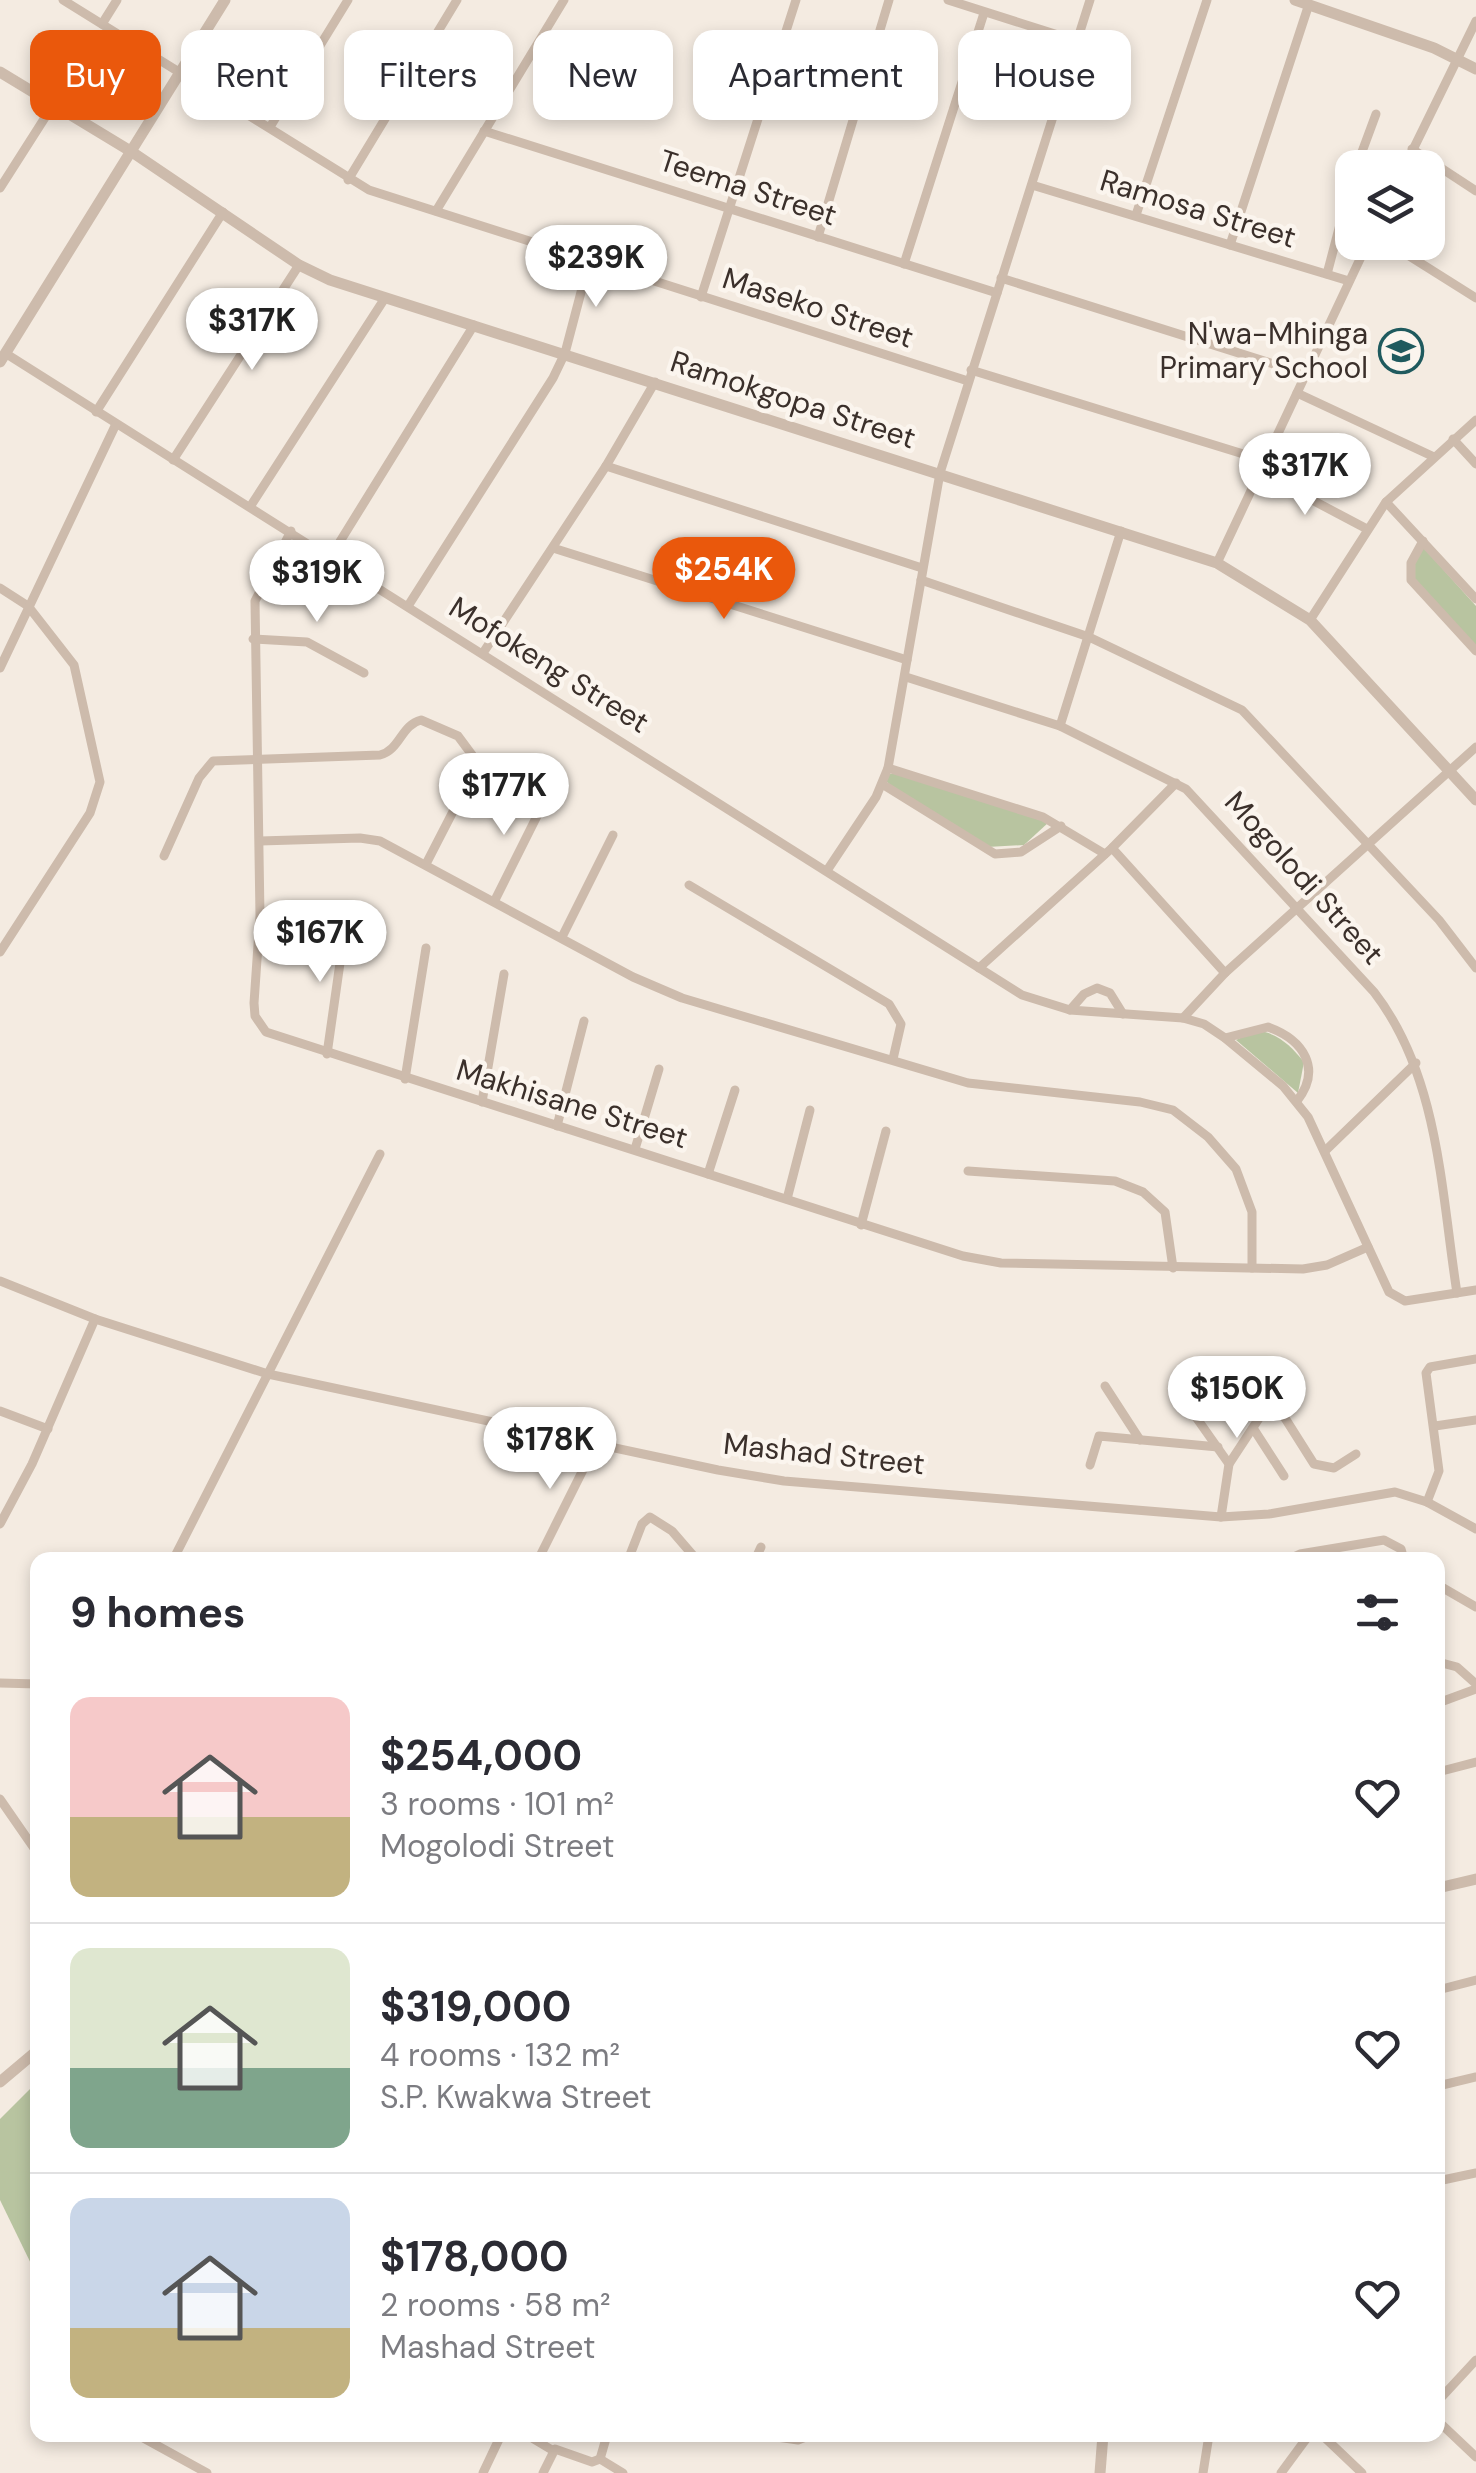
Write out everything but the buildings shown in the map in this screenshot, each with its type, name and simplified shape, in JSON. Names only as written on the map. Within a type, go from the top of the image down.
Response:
[{"type":"street","name":"Maseko Street","points":[[63,0],[181,71]]},
{"type":"street","points":[[102,24],[117,0]]},
{"type":"street","points":[[208,30],[225,0]]},
{"type":"street","points":[[270,127],[348,0]]},
{"type":"street","points":[[348,180],[456,0]]},
{"type":"street","points":[[436,210],[564,0]]},
{"type":"street","points":[[702,297],[796,0]]},
{"type":"street","points":[[818,237],[888,0]]},
{"type":"street","points":[[948,0],[1040,30]]},
{"type":"street","points":[[1080,30],[1090,0]]},
{"type":"street","points":[[1136,215],[1206,0]]},
{"type":"street","points":[[1295,0],[1457,58],[1476,69]]},
{"type":"street","points":[[1230,244],[1309,4]]},
{"type":"street","points":[[904,264],[984,13]]},
{"type":"street","points":[[1476,21],[1412,149],[1476,191]]},
{"type":"street","name":"Ramokgopa Street","points":[[0,72],[30,90]]},
{"type":"street","points":[[3,358],[181,75]]},
{"type":"street","points":[[1363,150],[1376,114]]},
{"type":"street","points":[[1,185],[43,120]]},
{"type":"street","name":"Ramokgopa Street","points":[[79,120],[299,265],[385,298],[1217,563],[1310,620],[1476,800]]},
{"type":"street","name":"Maseko Street","points":[[259,120],[348,180],[436,210],[702,297],[1266,461]]},
{"type":"street","points":[[828,870],[888,768],[940,474],[1052,120]]},
{"type":"street","name":"Teema Street","points":[[484,131],[997,293]]},
{"type":"street","name":"Ramosa Street","points":[[1032,186],[1348,281]]},
{"type":"street","points":[[96,412],[223,212]]},
{"type":"street","points":[[1326,274],[1335,241]]},
{"type":"street","points":[[408,606],[564,352],[590,258]]},
{"type":"street","points":[[1217,563],[1359,260]]},
{"type":"street","points":[[1416,260],[1476,298]]},
{"type":"street","points":[[173,460],[299,265]]},
{"type":"street","points":[[1002,278],[1305,374]]},
{"type":"street","points":[[250,507],[385,298]]},
{"type":"street","points":[[331,556],[474,325]]},
{"type":"street","name":"Mofokeng Street","points":[[3,358],[291,531],[1038,1003],[1070,1010],[1183,1018],[1204,1024],[1297,1101],[1396,1298],[1457,1293]]},
{"type":"street","points":[[483,653],[606,466],[655,382]]},
{"type":"street","points":[[1297,394],[1432,456]]},
{"type":"street","points":[[1310,620],[1386,502],[1432,456],[1476,420]]},
{"type":"street","points":[[0,668],[116,424]]},
{"type":"street","points":[[1453,439],[1476,464]]},
{"type":"street","points":[[606,466],[922,574],[1089,637],[1242,710],[1458,941],[1476,968]]},
{"type":"street","points":[[1261,472],[1367,529]]},
{"type":"street","points":[[1386,502],[1476,600]]},
{"type":"street","name":"Makhisane Street","points":[[291,531],[257,592],[253,640],[260,841],[255,1016],[273,1037],[635,1149],[948,1252],[1001,1263],[1314,1268],[1368,1247]]},
{"type":"street","points":[[1060,726],[1121,531]]},
{"type":"street","points":[[1422,542],[1411,563],[1411,580],[1476,651]]},
{"type":"street","points":[[553,548],[907,660]]},
{"type":"street","points":[[0,588],[28,606],[74,665],[95,748],[100,788],[90,813],[14,936],[0,952]]},
{"type":"street","points":[[253,640],[308,642],[364,673]]},
{"type":"street","name":"Mogolodi Street","points":[[906,677],[1060,726],[1176,782],[1212,811],[1386,1008],[1416,1063],[1457,1293]]},
{"type":"street","points":[[164,856],[208,765],[257,758],[380,755],[392,750],[414,721],[428,720],[449,729],[469,746],[478,763],[426,864]]},
{"type":"street","points":[[1183,1018],[1224,973],[1476,746]]},
{"type":"street","points":[[888,768],[1026,810],[1109,851],[1224,973]]},
{"type":"street","points":[[979,968],[1109,851],[1176,782]]},
{"type":"street","points":[[882,784],[995,854],[1012,855],[1030,848],[1061,826]]},
{"type":"street","points":[[495,900],[548,794]]},
{"type":"street","points":[[562,937],[613,835]]},
{"type":"street","points":[[260,841],[370,838],[665,992],[988,1088],[1140,1102],[1172,1110],[1208,1137],[1236,1169],[1252,1212],[1252,1268]]},
{"type":"street","points":[[689,885],[889,1004],[901,1024],[893,1059]]},
{"type":"street","points":[[326,1054],[346,921]]},
{"type":"street","points":[[405,1078],[426,948]]},
{"type":"street","points":[[482,1102],[504,974]]},
{"type":"street","name":"Mofokeng Street","points":[[1070,1010],[1084,994],[1096,988],[1110,993],[1123,1014]]},
{"type":"street","points":[[557,1126],[584,1021]]},
{"type":"street","points":[[1225,1038],[1268,1027],[1296,1044],[1307,1056],[1311,1075],[1297,1101]]},
{"type":"street","points":[[1325,1151],[1416,1063]]},
{"type":"street","points":[[635,1149],[659,1069]]},
{"type":"street","points":[[708,1174],[736,1090]]},
{"type":"street","points":[[786,1199],[810,1110]]},
{"type":"street","points":[[860,1224],[886,1131]]},
{"type":"street","points":[[177,1552],[380,1154]]},
{"type":"street","points":[[968,1171],[1128,1185],[1166,1212],[1173,1268]]},
{"type":"street","name":"Mashad Street","points":[[0,1282],[95,1319],[268,1374],[784,1481],[1220,1517],[1268,1514],[1395,1492],[1427,1502],[1476,1529]]},
{"type":"street","points":[[1457,1293],[1476,1290]]},
{"type":"street","points":[[0,1524],[48,1429],[95,1319]]},
{"type":"street","points":[[1427,1502],[1439,1471],[1427,1370],[1476,1359]]},
{"type":"street","points":[[1105,1386],[1140,1440]]},
{"type":"street","points":[[1174,1386],[1229,1464]]},
{"type":"street","points":[[1220,1517],[1229,1464],[1262,1409],[1272,1403],[1314,1464],[1334,1468],[1356,1454]]},
{"type":"street","points":[[0,1411],[48,1429]]},
{"type":"street","points":[[1434,1426],[1476,1420]]},
{"type":"street","points":[[1253,1428],[1284,1476]]},
{"type":"street","points":[[1090,1465],[1096,1437],[1218,1447]]},
{"type":"street","points":[[542,1552],[597,1442]]},
{"type":"street","points":[[631,1552],[642,1524],[650,1517],[672,1531],[690,1552]]},
{"type":"street","points":[[1319,1552],[1384,1540],[1396,1544],[1400,1552]]},
{"type":"street","points":[[1342,1546],[1343,1552]]},
{"type":"street","points":[[758,1552],[760,1547]]},
{"type":"street","points":[[1445,1590],[1476,1607]]},
{"type":"street","points":[[1445,1664],[1457,1667],[1476,1687],[1445,1700]]},
{"type":"street","points":[[0,1683],[30,1684]]},
{"type":"street","points":[[1445,1770],[1476,1762]]},
{"type":"street","points":[[0,1799],[30,1842]]},
{"type":"street","points":[[1445,1886],[1476,1879]]},
{"type":"street","points":[[1445,1988],[1476,1980]]},
{"type":"street","points":[[0,2082],[30,2057]]},
{"type":"street","points":[[1445,2084],[1476,2077]]},
{"type":"street","points":[[1445,2180],[1476,2173]]},
{"type":"street","points":[[1445,2393],[1476,2360]]},
{"type":"street","points":[[1445,2428],[1476,2457]]},
{"type":"street","points":[[151,2442],[207,2473]]},
{"type":"street","points":[[484,2473],[498,2442]]},
{"type":"street","points":[[539,2442],[592,2462],[600,2459]]},
{"type":"street","points":[[600,2459],[606,2442]]},
{"type":"street","points":[[1100,2473],[1102,2442]]},
{"type":"street","points":[[1203,2473],[1208,2442]]},
{"type":"street","points":[[1281,2473],[1304,2442]]},
{"type":"street","points":[[1329,2442],[1362,2473]]},
{"type":"street","points":[[542,2473],[552,2450]]},
{"type":"street","points":[[600,2459],[609,2470],[623,2473]]},
{"type":"green space","points":[[1423,547],[1476,606],[1476,647],[1412,578],[1411,565]]},
{"type":"green space","points":[[895,773],[1049,822],[1024,845],[987,847],[896,790],[886,781],[886,775]]},
{"type":"green space","points":[[1257,1030],[1284,1042],[1304,1062],[1298,1093],[1236,1040]]},
{"type":"green space","points":[[30,2089],[30,2262],[0,2200],[0,2119]]},
{"type":"place","name":"N'wa-Mhinga Primary School","points":[[1401,351]]}]
